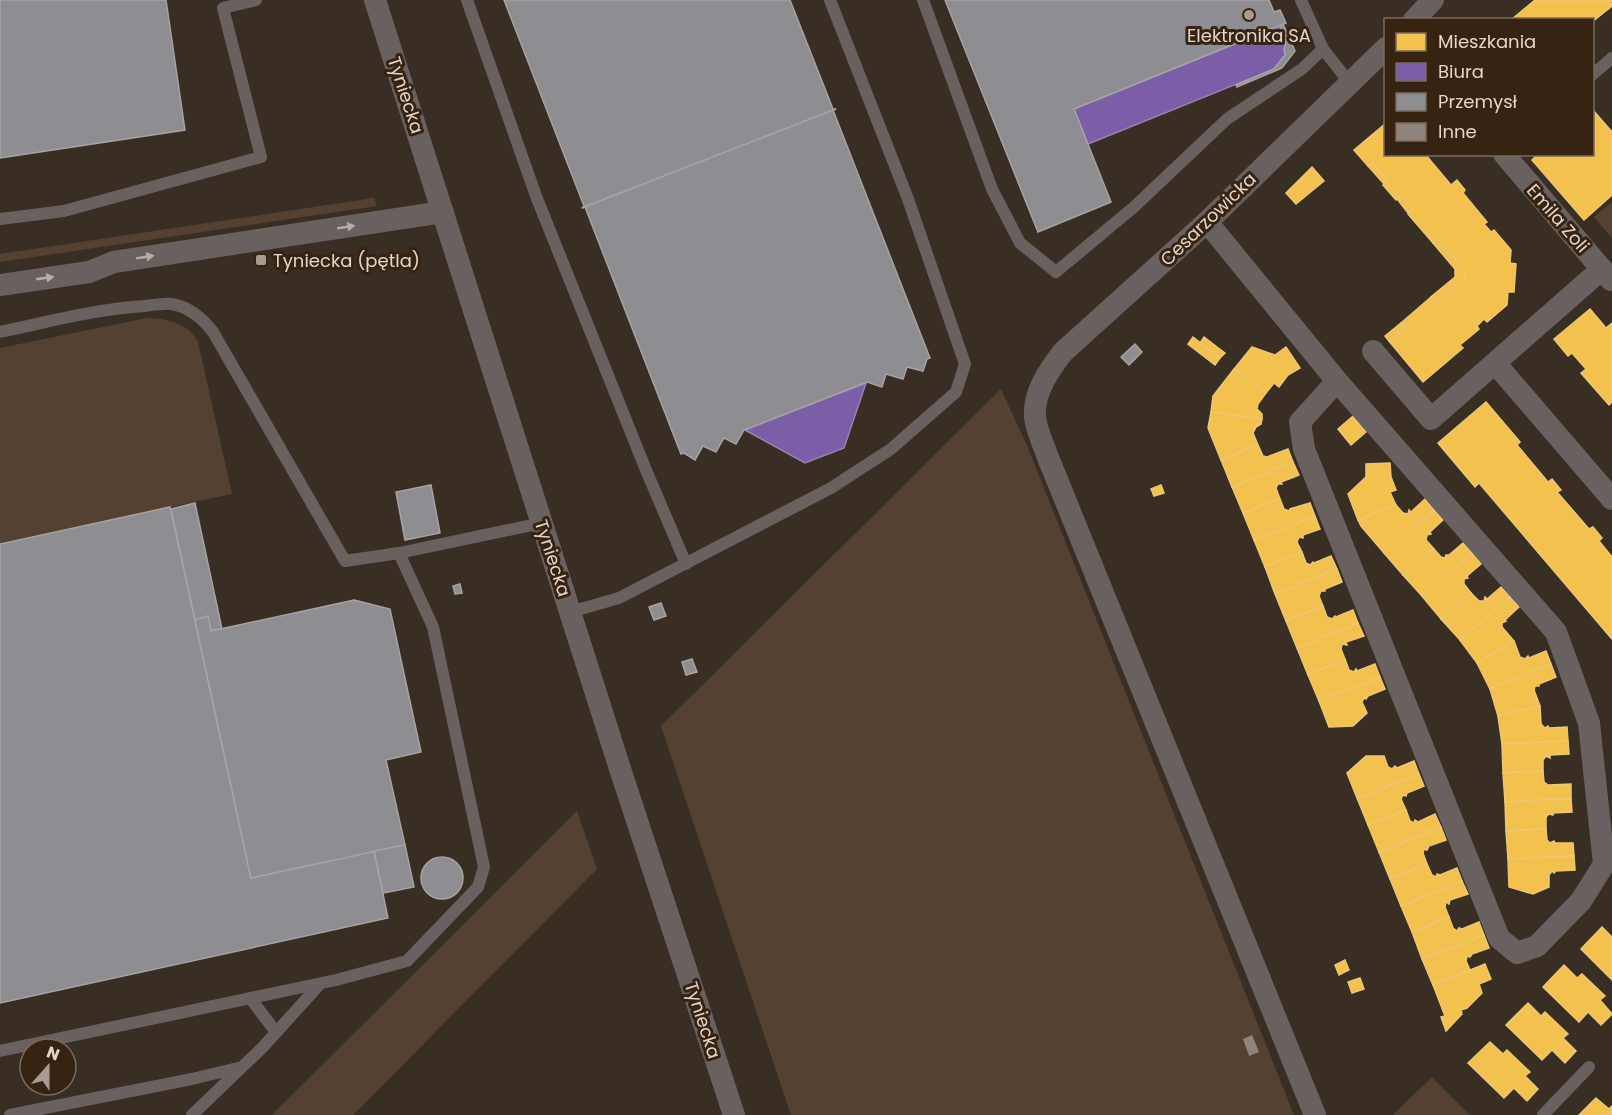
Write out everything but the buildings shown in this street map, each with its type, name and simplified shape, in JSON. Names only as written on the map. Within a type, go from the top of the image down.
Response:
[{"type":"street","name":"Tyniecka","points":[[375,0],[570,612],[735,1115]]},
{"type":"street","points":[[1416,18],[1433,0]]},
{"type":"street","name":"Cesarzowicka","points":[[1315,1115],[1047,455],[1035,418],[1037,394],[1050,369],[1064,352],[1208,222],[1384,50]]},
{"type":"street","name":"Emila Zoli","points":[[1506,156],[1607,275]]},
{"type":"street","points":[[0,285],[89,272],[114,262],[443,212]]},
{"type":"street","points":[[1208,222],[1337,381],[1556,632],[1589,723],[1604,864],[1581,901],[1537,946],[1517,953],[1499,938],[1304,449],[1300,422],[1337,381]]},
{"type":"street","points":[[1373,351],[1431,419],[1495,363],[1607,275]]},
{"type":"street","points":[[1495,363],[1612,499]]},
{"type":"lane","points":[[0,219],[64,211],[261,157],[223,4],[256,0]]},
{"type":"lane","points":[[467,0],[536,196],[686,564]]},
{"type":"lane","points":[[570,612],[619,598],[831,488],[891,449],[956,392],[965,364],[908,199],[831,0]]},
{"type":"lane","points":[[923,0],[992,189],[1020,243],[1056,272],[1134,207],[1227,119],[1302,69],[1323,49]]},
{"type":"lane","points":[[1301,0],[1323,49],[1349,82]]},
{"type":"lane","points":[[1594,74],[1612,58]]},
{"type":"lane","points":[[0,332],[127,307],[171,304],[183,307],[206,322],[345,561],[399,553],[542,523]]},
{"type":"lane","points":[[0,1052],[384,969],[407,961],[478,886],[484,867],[433,627],[399,553]]},
{"type":"lane","points":[[192,1115],[262,1048],[320,984]]},
{"type":"lane","points":[[250,998],[276,1032]]},
{"type":"lane","points":[[10,1115],[242,1067]]},
{"type":"lane","points":[[1543,1115],[1588,1067]]},
{"type":"shaded area","points":[[374,198],[377,206],[0,262],[0,254]]},
{"type":"shaded area","points":[[1612,202],[1612,238],[1594,217]]},
{"type":"shaded area","points":[[147,318],[162,319],[183,326],[194,335],[198,342],[232,494],[0,543],[0,348]]},
{"type":"shaded area","points":[[1001,389],[1028,448],[1294,1115],[791,1115],[661,726]]},
{"type":"shaded area","points":[[577,811],[597,869],[353,1115],[272,1115]]},
{"type":"shaded area","points":[[1432,1077],[1470,1115],[1393,1115]]},
{"type":"place","name":"Elektronika SA","points":[[1249,15]]},
{"type":"place","name":"Tyniecka (pętla)","points":[[261,260]]}]
